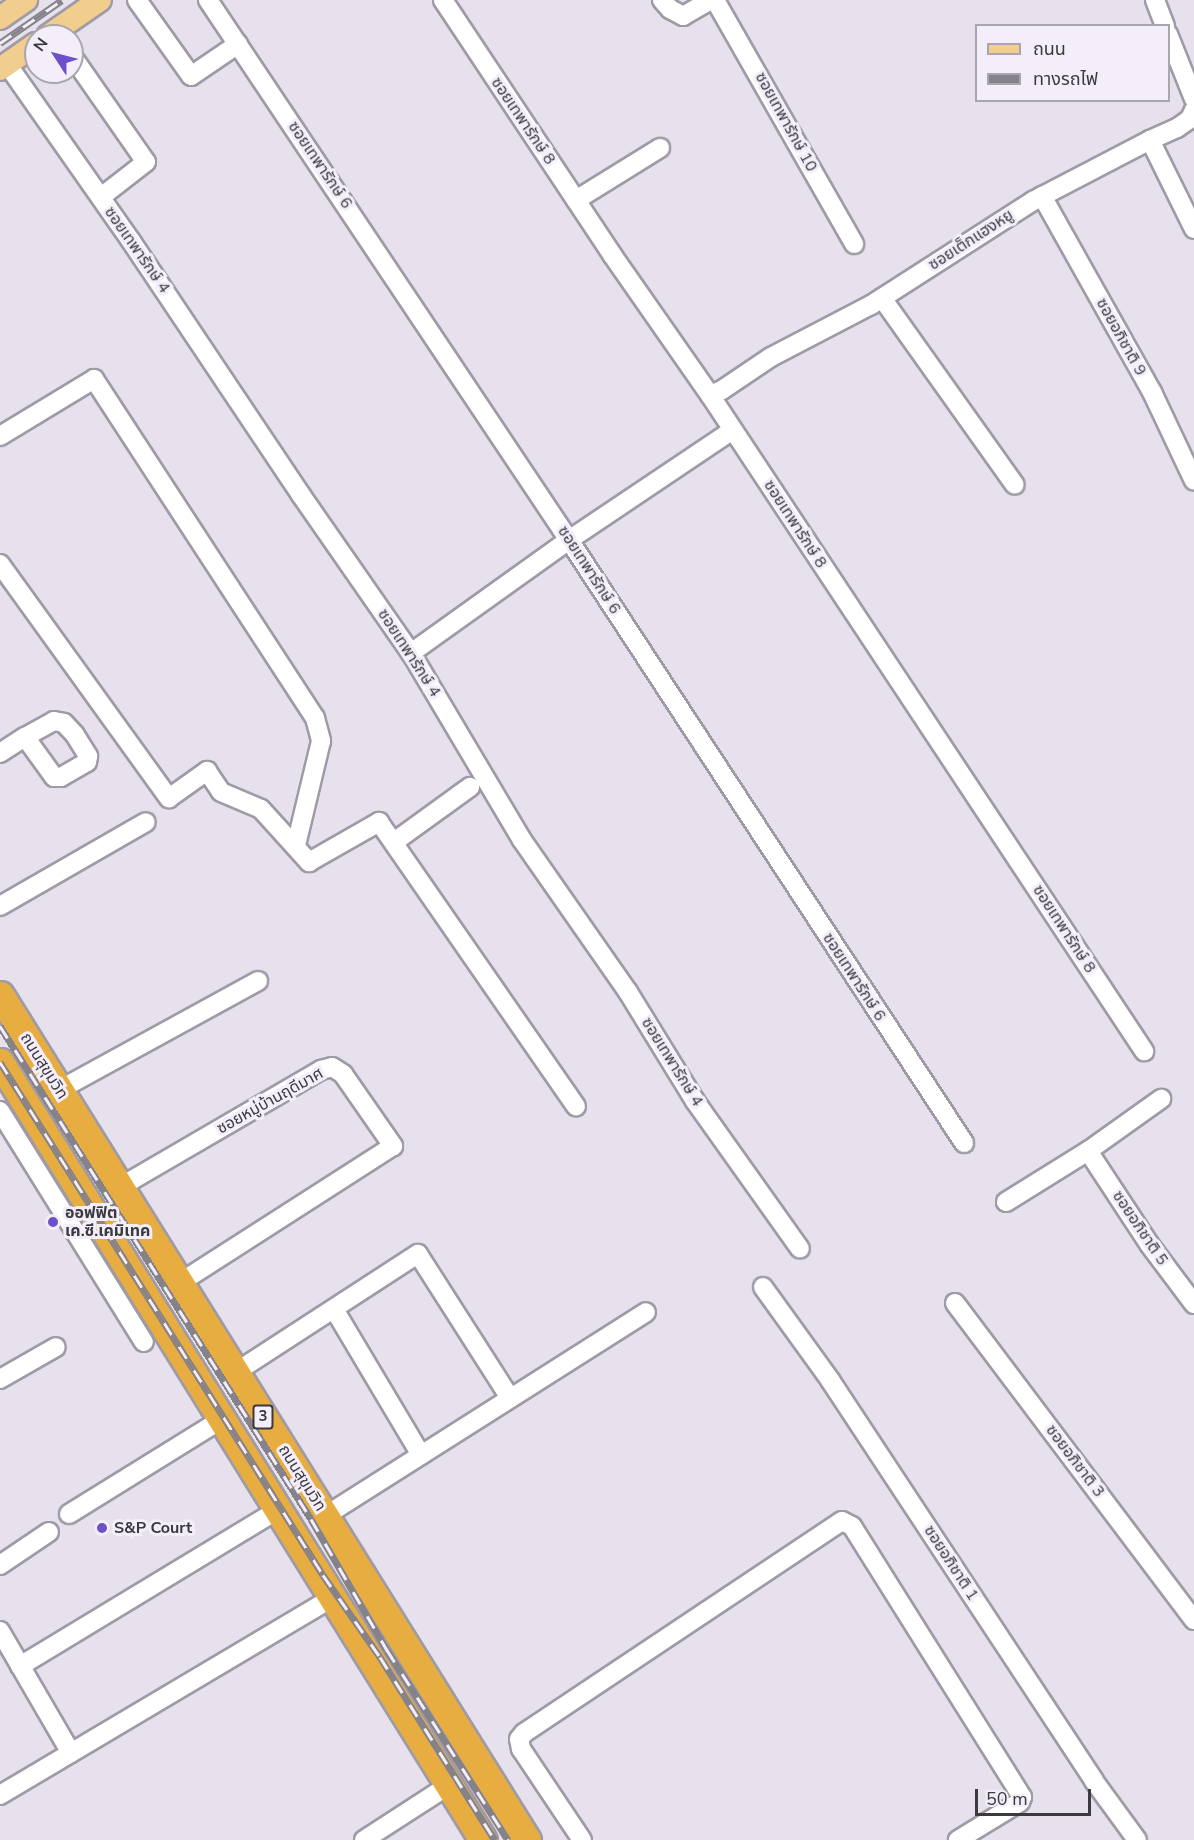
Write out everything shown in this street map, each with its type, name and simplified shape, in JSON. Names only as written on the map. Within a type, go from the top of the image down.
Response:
[{"type":"highway","name":"ถนนสุขุมวิท","points":[[0,994],[527,1840]]},
{"type":"highway","name":"3","points":[[0,1062],[483,1840]]},
{"type":"main road","points":[[0,18],[26,0]]},
{"type":"main road","points":[[68,24],[100,0]]},
{"type":"main road","points":[[4,67],[24,53]]},
{"type":"street","points":[[137,0],[191,76],[238,44]]},
{"type":"street","name":"ซอยเทพารักษ์ 6","points":[[208,0],[569,540],[964,1143]]},
{"type":"street","name":"ซอยเทพารักษ์ 8","points":[[443,0],[576,200],[710,395],[1144,1051]]},
{"type":"street","points":[[662,0],[670,9],[683,16],[713,0]]},
{"type":"street","name":"ซอยเทพารักษ์ 10","points":[[713,0],[854,244]]},
{"type":"street","points":[[1155,0],[1164,24]]},
{"type":"street","points":[[1170,39],[1194,99]]},
{"type":"street","name":"ซอยเทพารักษ์ 4","points":[[4,67],[101,197],[218,368],[301,495],[411,653],[522,840],[628,992],[695,1101],[800,1249]]},
{"type":"street","points":[[84,73],[146,162],[101,197]]},
{"type":"street","name":"ซอยเต็กแฮงหยู","points":[[710,395],[722,390],[771,357],[882,298],[1042,196],[1177,128],[1190,119],[1194,110]]},
{"type":"street","points":[[1150,140],[1194,229]]},
{"type":"street","points":[[576,200],[660,148]]},
{"type":"street","name":"ซอยอภิชาติ 9","points":[[1042,196],[1152,392],[1194,481]]},
{"type":"street","points":[[882,298],[1014,485]]},
{"type":"street","points":[[0,436],[94,379],[315,718],[321,741],[296,845]]},
{"type":"street","points":[[411,653],[569,540],[733,430]]},
{"type":"street","points":[[0,564],[169,798],[207,771],[221,792],[261,809],[309,862],[379,822],[576,1106]]},
{"type":"street","points":[[0,753],[25,737]]},
{"type":"street","points":[[394,842],[470,787]]},
{"type":"street","points":[[0,906],[146,822]]},
{"type":"street","points":[[59,1090],[258,981]]},
{"type":"street","name":"ซอยหมู่บ้านฤดีมาศ","points":[[120,1186],[321,1070],[332,1067],[343,1074],[393,1146],[180,1283]]},
{"type":"street","points":[[1006,1202],[1088,1151],[1161,1099]]},
{"type":"street","points":[[0,1111],[144,1342]]},
{"type":"street","name":"ซอยอภิชาติ 5","points":[[1088,1151],[1149,1244],[1194,1304]]},
{"type":"street","points":[[236,1372],[418,1254],[510,1398]]},
{"type":"street","name":"ซอยอภิชาติ 1","points":[[763,1287],[830,1380],[1087,1771],[1137,1840]]},
{"type":"street","name":"ซอยอภิชาติ 3","points":[[955,1303],[1194,1620]]},
{"type":"street","points":[[334,1309],[421,1455]]},
{"type":"street","points":[[325,1516],[646,1312]]},
{"type":"street","points":[[0,1379],[56,1347]]},
{"type":"street","points":[[69,1514],[222,1419]]},
{"type":"street","points":[[20,1666],[278,1510]]},
{"type":"street","points":[[579,1839],[521,1749],[519,1739],[524,1733],[842,1521],[852,1526],[1020,1792],[1020,1802],[958,1840]]},
{"type":"street","points":[[0,1565],[49,1532]]},
{"type":"street","points":[[0,1795],[333,1597]]},
{"type":"street","points":[[0,1631],[71,1753]]},
{"type":"street","points":[[364,1840],[449,1785]]},
{"type":"railway","points":[[0,43],[62,0]]},
{"type":"railway","points":[[0,1026],[311,1519],[387,1650],[508,1840]]},
{"type":"railway","points":[[0,1062],[323,1575],[380,1657],[495,1840]]},
{"type":"place","name":"ออฟฟิต เค.ซี.เคมิเทค","points":[[53,1222]]},
{"type":"place","name":"S&P Court","points":[[102,1528]]}]
